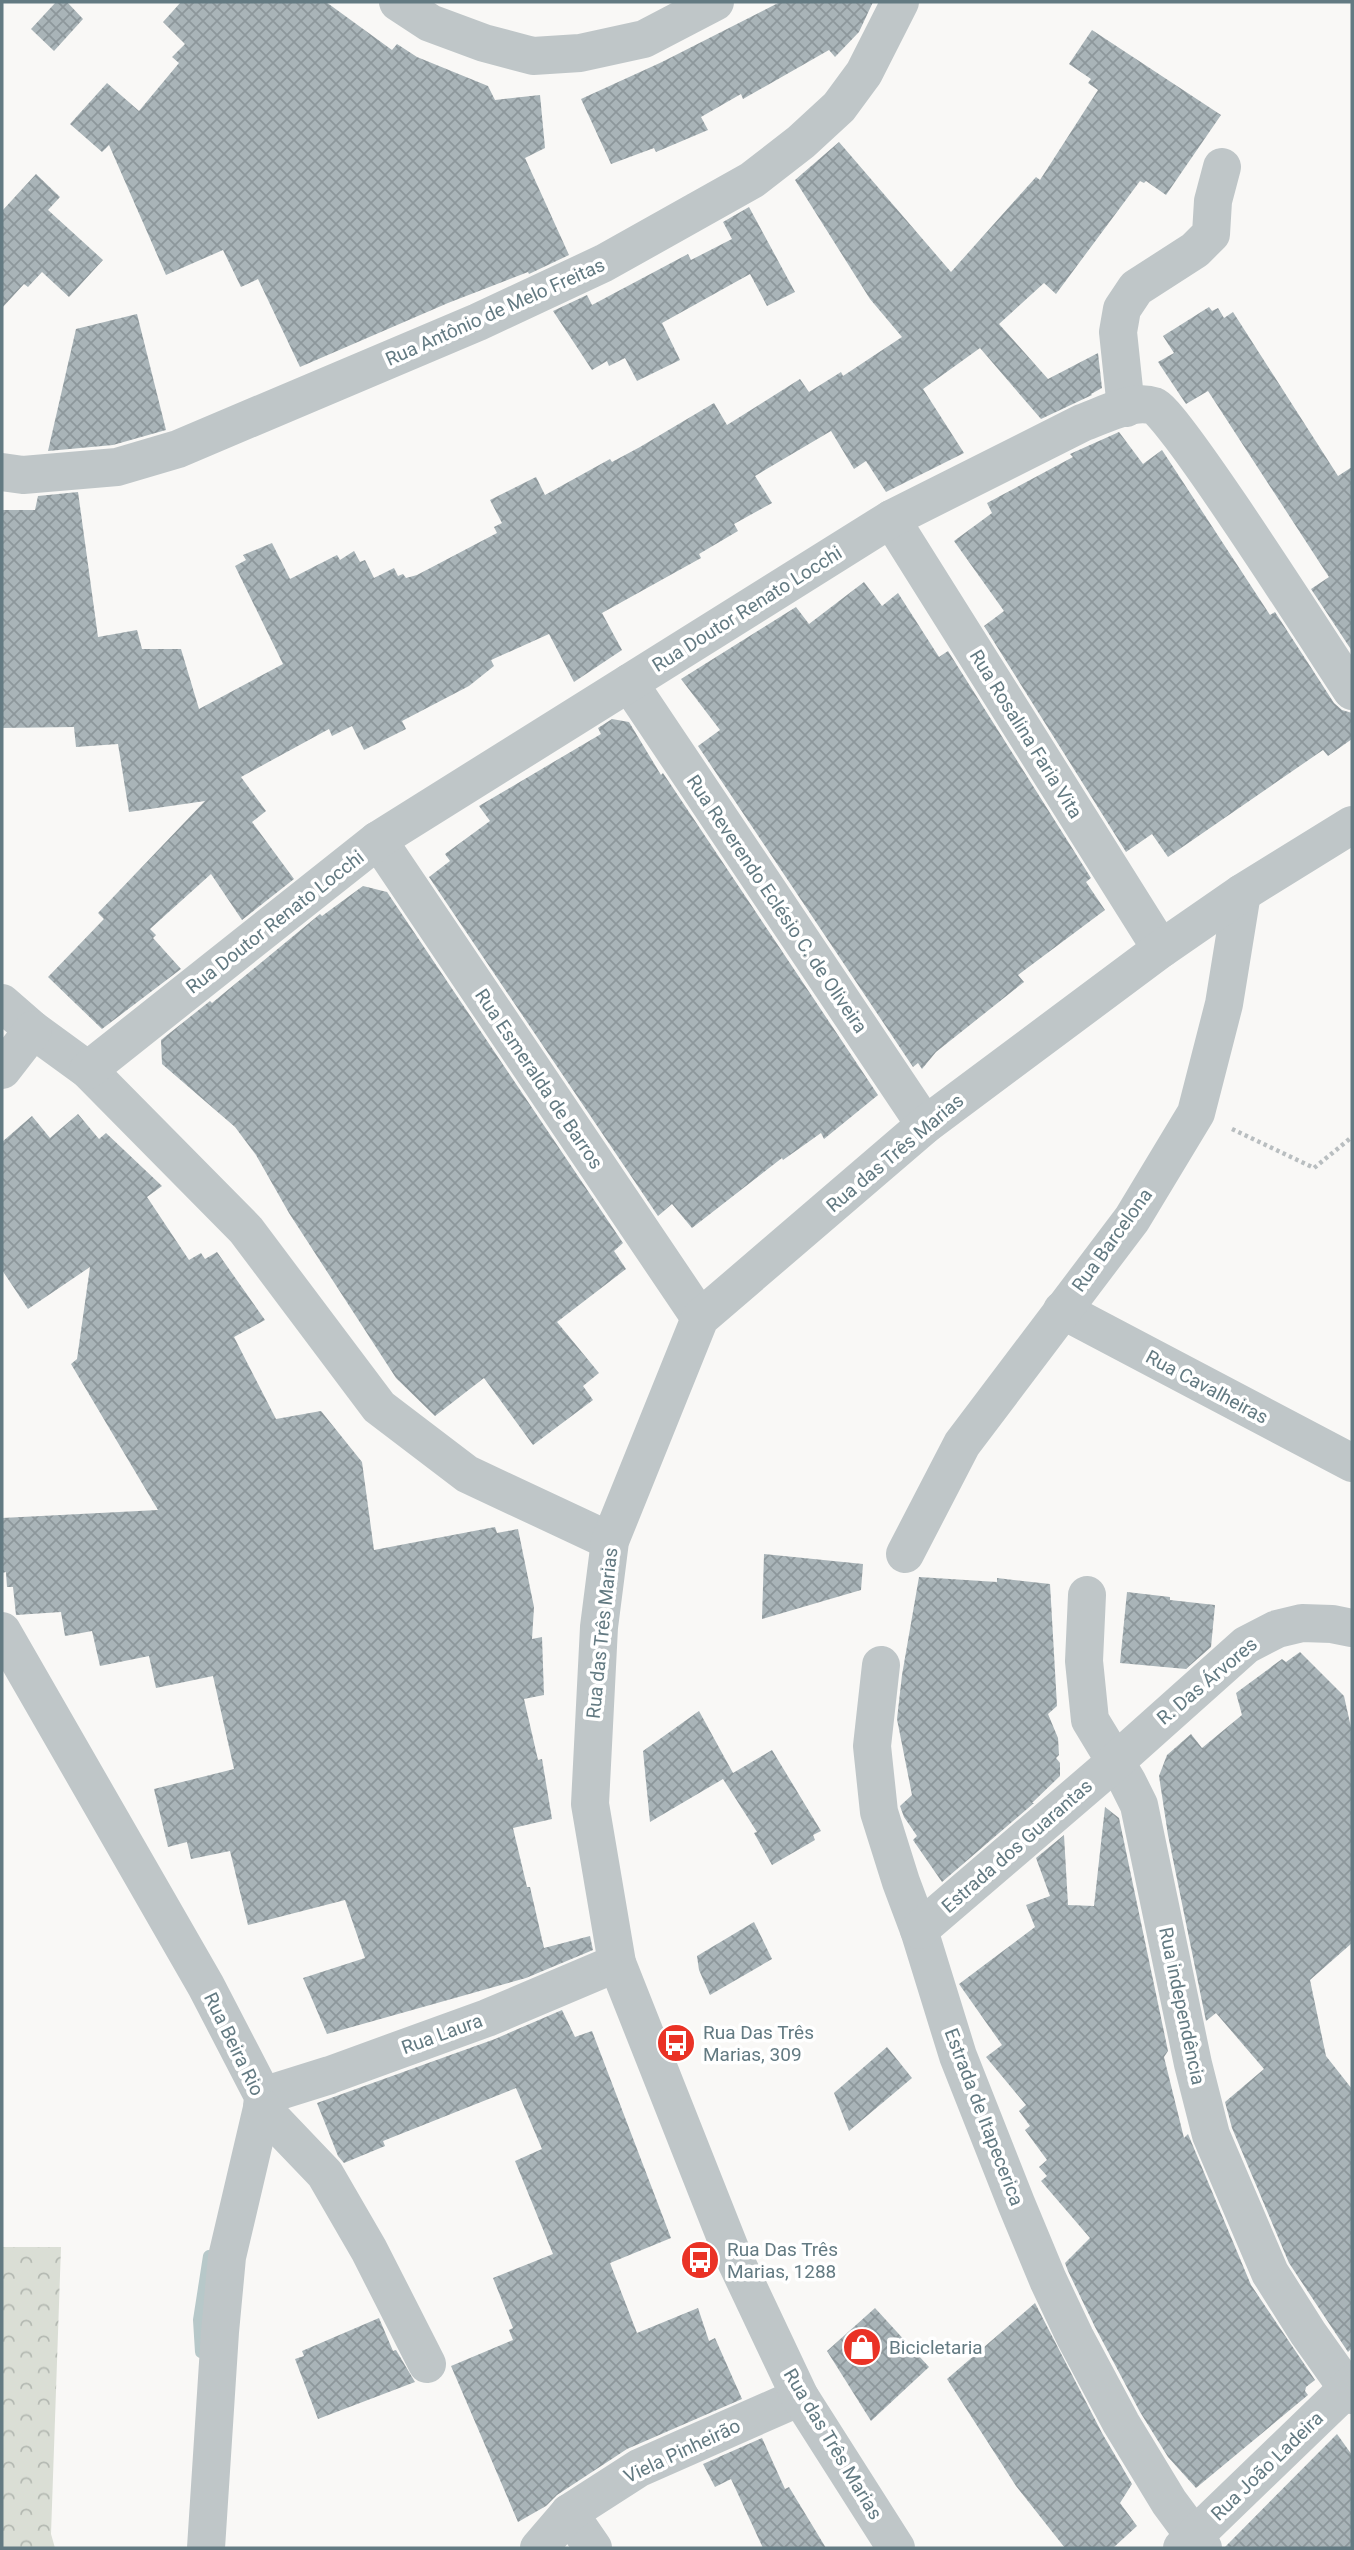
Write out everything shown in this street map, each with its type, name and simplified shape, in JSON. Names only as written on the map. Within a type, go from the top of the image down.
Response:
[{"type":"street","points":[[398,2],[430,23],[484,43],[533,56],[580,53],[644,39],[715,2]]},
{"type":"street","name":"Rua Antônio de Melo Freitas","points":[[2,472],[23,475],[117,467],[178,449],[478,322],[604,263],[752,180],[801,142],[839,107],[864,73],[900,2]]},
{"type":"street","points":[[1126,408],[1118,332],[1122,309],[1136,288],[1195,250],[1211,234],[1213,201],[1222,167]]},
{"type":"street","name":"Rua Doutor Renato Locchi","points":[[88,1070],[378,840],[891,519],[1082,423],[1126,408],[1153,406],[1167,418],[1206,471],[1352,691]]},
{"type":"street","name":"Rua Rosalina Faria Vita","points":[[891,519],[1161,949]]},
{"type":"street","name":"Rua Reverendo Eclésio C. de Oliveira","points":[[629,683],[925,1125]]},
{"type":"street","name":"Rua das Três Marias","points":[[896,2548],[800,2397],[731,2250],[617,1963],[590,1804],[599,1627],[610,1541],[700,1318],[925,1125],[1161,949],[1242,893],[1352,825]]},
{"type":"street","name":"Rua Esmeralda de Barros","points":[[378,840],[700,1318]]},
{"type":"street","name":"Rua Barcelona","points":[[905,1554],[962,1444],[1132,1219],[1196,1113],[1224,1004],[1242,893]]},
{"type":"street","points":[[2,1003],[33,1030],[88,1070],[246,1230],[379,1407],[467,1474],[610,1541]]},
{"type":"street","points":[[2,1070],[33,1030]]},
{"type":"street","name":"Rua Cavalheiras","points":[[1062,1310],[1348,1452]]},
{"type":"street","name":"Rua independência","points":[[1087,1595],[1084,1661],[1090,1720],[1139,1805],[1193,2064],[1212,2135],[1270,2273],[1308,2333],[1351,2389]]},
{"type":"street","name":"R. Das Árvores","points":[[1115,1762],[1217,1669],[1259,1637],[1302,1623],[1332,1623],[1352,1628]]},
{"type":"street","name":"Rua Beira Rio","points":[[2,1631],[206,1986],[262,2102],[227,2257],[206,2548]]},
{"type":"street","name":"Estrada de Itapecerica","points":[[881,1665],[872,1746],[879,1812],[958,2056],[1048,2280],[1121,2423],[1193,2544]]},
{"type":"street","name":"Estrada dos Guarantas","points":[[919,1930],[1115,1762]]},
{"type":"street","name":"Rua Laura","points":[[262,2102],[487,2018],[617,1963]]},
{"type":"street","points":[[262,2102],[324,2174],[369,2250],[428,2364]]},
{"type":"street","name":"Rua João Ladeira","points":[[1193,2544],[1351,2389]]},
{"type":"street","name":"Viela Pinheirão","points":[[539,2548],[569,2513],[639,2468],[800,2397]]},
{"type":"street","points":[[569,2513],[593,2548]]},
{"type":"path","points":[[1196,1113],[1314,1168],[1352,1137]]},
{"type":"green space","points":[[2,2247],[61,2247],[51,2534],[55,2548],[2,2548]]},
{"type":"building","points":[[56,2],[67,2],[83,19],[54,51],[31,29]]},
{"type":"building","points":[[181,2],[326,2],[392,50],[397,44],[417,57],[488,86],[495,100],[540,95],[545,148],[525,158],[569,255],[529,274],[528,272],[448,303],[300,367],[258,279],[241,287],[223,250],[166,275],[109,145],[102,152],[70,124],[107,83],[139,111],[179,63],[172,57],[185,44],[163,22]]},
{"type":"building","points":[[780,2],[873,2],[859,32],[835,57],[829,50],[743,99],[741,94],[701,117],[708,130],[656,152],[654,148],[611,164],[581,99],[662,62]]},
{"type":"building","points":[[1092,30],[1221,115],[1166,195],[1146,181],[1140,181],[1056,294],[1044,283],[999,324],[1048,379],[1098,353],[1102,388],[1041,419],[980,348],[923,389],[964,453],[886,492],[866,461],[854,469],[831,431],[755,476],[772,503],[734,524],[738,531],[699,554],[701,558],[602,613],[622,650],[574,682],[549,634],[491,660],[494,666],[469,686],[402,721],[406,729],[364,750],[352,726],[332,736],[329,729],[241,777],[266,811],[252,822],[294,879],[242,920],[211,874],[150,929],[156,935],[153,938],[181,969],[102,1029],[48,977],[104,919],[98,913],[205,801],[129,812],[118,744],[76,747],[74,727],[2,728],[2,510],[35,510],[38,496],[78,492],[98,637],[137,630],[142,649],[181,649],[199,709],[283,664],[235,566],[246,560],[243,555],[272,543],[290,579],[337,555],[340,560],[354,551],[360,562],[365,560],[374,578],[394,568],[398,576],[403,574],[406,578],[417,575],[497,533],[494,527],[502,523],[490,500],[536,477],[545,495],[610,459],[612,462],[640,447],[714,403],[727,425],[800,379],[809,392],[841,372],[843,376],[902,337],[870,299],[795,180],[839,142],[951,272],[1036,177],[1040,180],[1098,90],[1088,83],[1091,79],[1069,64]]},
{"type":"building","points":[[36,174],[60,197],[48,210],[103,260],[69,297],[42,272],[28,287],[24,284],[2,308],[2,211]]},
{"type":"building","points":[[749,207],[795,292],[767,306],[750,274],[662,323],[680,360],[637,381],[625,358],[609,366],[607,361],[592,370],[553,311],[587,295],[592,305],[688,254],[691,260],[732,239],[723,222]]},
{"type":"building","points":[[1209,307],[1212,311],[1218,308],[1224,318],[1233,312],[1338,476],[1352,467],[1352,651],[1311,589],[1329,577],[1208,391],[1186,404],[1158,362],[1174,353],[1163,336]]},
{"type":"building","points":[[137,314],[166,430],[113,445],[48,451],[76,329]]},
{"type":"building","points":[[1119,432],[1143,464],[1162,450],[1270,615],[1275,612],[1334,703],[1342,710],[1352,713],[1352,739],[1328,756],[1323,750],[1168,857],[1152,834],[1126,852],[984,626],[1004,611],[954,541],[992,513],[987,503],[1073,457],[1070,454]]},
{"type":"building","points":[[864,582],[882,606],[898,593],[939,657],[948,651],[1091,878],[1086,882],[1105,910],[1018,975],[1024,982],[936,1052],[922,1069],[918,1063],[913,1067],[698,746],[720,730],[681,679],[796,607],[809,624]]},
{"type":"building","points":[[612,719],[629,722],[661,775],[663,773],[878,1095],[824,1139],[821,1133],[783,1160],[782,1158],[692,1228],[672,1204],[658,1216],[429,877],[450,861],[445,854],[490,821],[479,806],[601,734],[598,728]]},
{"type":"building","points":[[363,886],[387,892],[623,1243],[614,1251],[626,1269],[557,1322],[599,1373],[583,1386],[593,1400],[533,1445],[484,1378],[435,1416],[396,1378],[289,1213],[256,1155],[235,1127],[162,1064],[161,1040],[210,1001],[212,1003],[320,914],[322,916]]},
{"type":"building","points":[[78,1114],[99,1139],[106,1133],[162,1186],[147,1197],[189,1260],[201,1253],[205,1259],[217,1252],[265,1320],[234,1337],[276,1419],[321,1411],[362,1462],[374,1550],[495,1527],[497,1533],[518,1529],[534,1607],[532,1639],[542,1637],[544,1695],[524,1699],[538,1760],[542,1759],[552,1819],[513,1828],[544,1948],[590,1936],[593,1950],[526,1978],[327,2034],[303,1978],[365,1958],[345,1900],[248,1925],[230,1851],[191,1859],[187,1842],[168,1847],[154,1789],[234,1769],[213,1676],[156,1688],[149,1656],[100,1666],[92,1631],[65,1636],[61,1612],[16,1615],[13,1587],[7,1587],[6,1572],[2,1573],[2,1518],[158,1510],[71,1364],[77,1359],[90,1267],[28,1309],[2,1270],[2,1142],[32,1116],[50,1138]]},
{"type":"building","points":[[764,1554],[863,1564],[861,1590],[762,1619]]},
{"type":"building","points":[[919,1577],[997,1582],[997,1578],[1050,1584],[1057,1706],[1048,1714],[1058,1738],[1059,1755],[1056,1758],[1060,1763],[1060,1776],[1034,1803],[942,1882],[913,1840],[917,1836],[900,1806],[912,1795],[897,1719]]},
{"type":"building","points":[[1127,1592],[1215,1605],[1211,1647],[1186,1669],[1120,1663]]},
{"type":"building","points":[[1300,1652],[1344,1696],[1352,1732],[1352,1943],[1310,1980],[1326,2056],[1352,2089],[1352,2348],[1348,2352],[1289,2263],[1232,2128],[1225,2102],[1264,2069],[1216,2013],[1206,2021],[1168,1835],[1159,1776],[1167,1755],[1191,1734],[1202,1748],[1242,1715],[1236,1693],[1282,1659],[1286,1662]]},
{"type":"building","points":[[699,1711],[733,1773],[772,1750],[821,1831],[813,1835],[815,1840],[772,1865],[754,1833],[757,1832],[723,1779],[650,1822],[643,1751]]},
{"type":"building","points":[[1105,1807],[1119,1818],[1168,2051],[1164,2057],[1184,2138],[1188,2134],[1251,2285],[1315,2380],[1306,2387],[1308,2395],[1196,2488],[1168,2457],[1140,2412],[1068,2271],[1065,2263],[1090,2238],[1041,2181],[1047,2176],[1039,2167],[1047,2160],[1025,2130],[1030,2126],[1019,2111],[1026,2105],[986,2057],[1002,2045],[959,1984],[1035,1927],[1026,1905],[1050,1896],[1036,1858],[1064,1835],[1068,1905],[1094,1906]]},
{"type":"building","points":[[754,1922],[772,1959],[710,1995],[699,1970],[697,1956]]},
{"type":"building","points":[[562,2010],[575,2037],[592,2031],[671,2238],[610,2263],[637,2333],[698,2308],[709,2341],[715,2338],[742,2399],[627,2449],[557,2495],[546,2506],[518,2522],[451,2366],[513,2340],[509,2330],[513,2328],[493,2278],[553,2254],[515,2161],[542,2149],[516,2088],[383,2141],[385,2146],[344,2163],[338,2156],[317,2103],[495,2039]]},
{"type":"building","points":[[887,2047],[912,2078],[849,2131],[834,2093]]},
{"type":"building","points":[[1035,2303],[1102,2433],[1132,2484],[1120,2503],[1137,2526],[1113,2548],[1065,2548],[1016,2486],[947,2379]]},
{"type":"building","points":[[875,2308],[929,2367],[871,2421],[827,2351]]},
{"type":"building","points":[[379,2318],[393,2351],[396,2350],[415,2382],[318,2419],[295,2359],[304,2356],[302,2351]]},
{"type":"building","points":[[1337,2434],[1352,2455],[1352,2548],[1224,2548]]},
{"type":"building","points":[[762,2438],[785,2489],[789,2487],[826,2548],[763,2548],[731,2479],[715,2487],[703,2464]]},
{"type":"waterway","points":[[201,2352],[199,2320],[209,2256]]},
{"type":"place","name":"Rua Das Três Marias, 309","points":[[676,2043]]},
{"type":"place","name":"Rua Das Três Marias, 1288","points":[[700,2260]]},
{"type":"place","name":"Bicicletaria","points":[[862,2347]]}]
